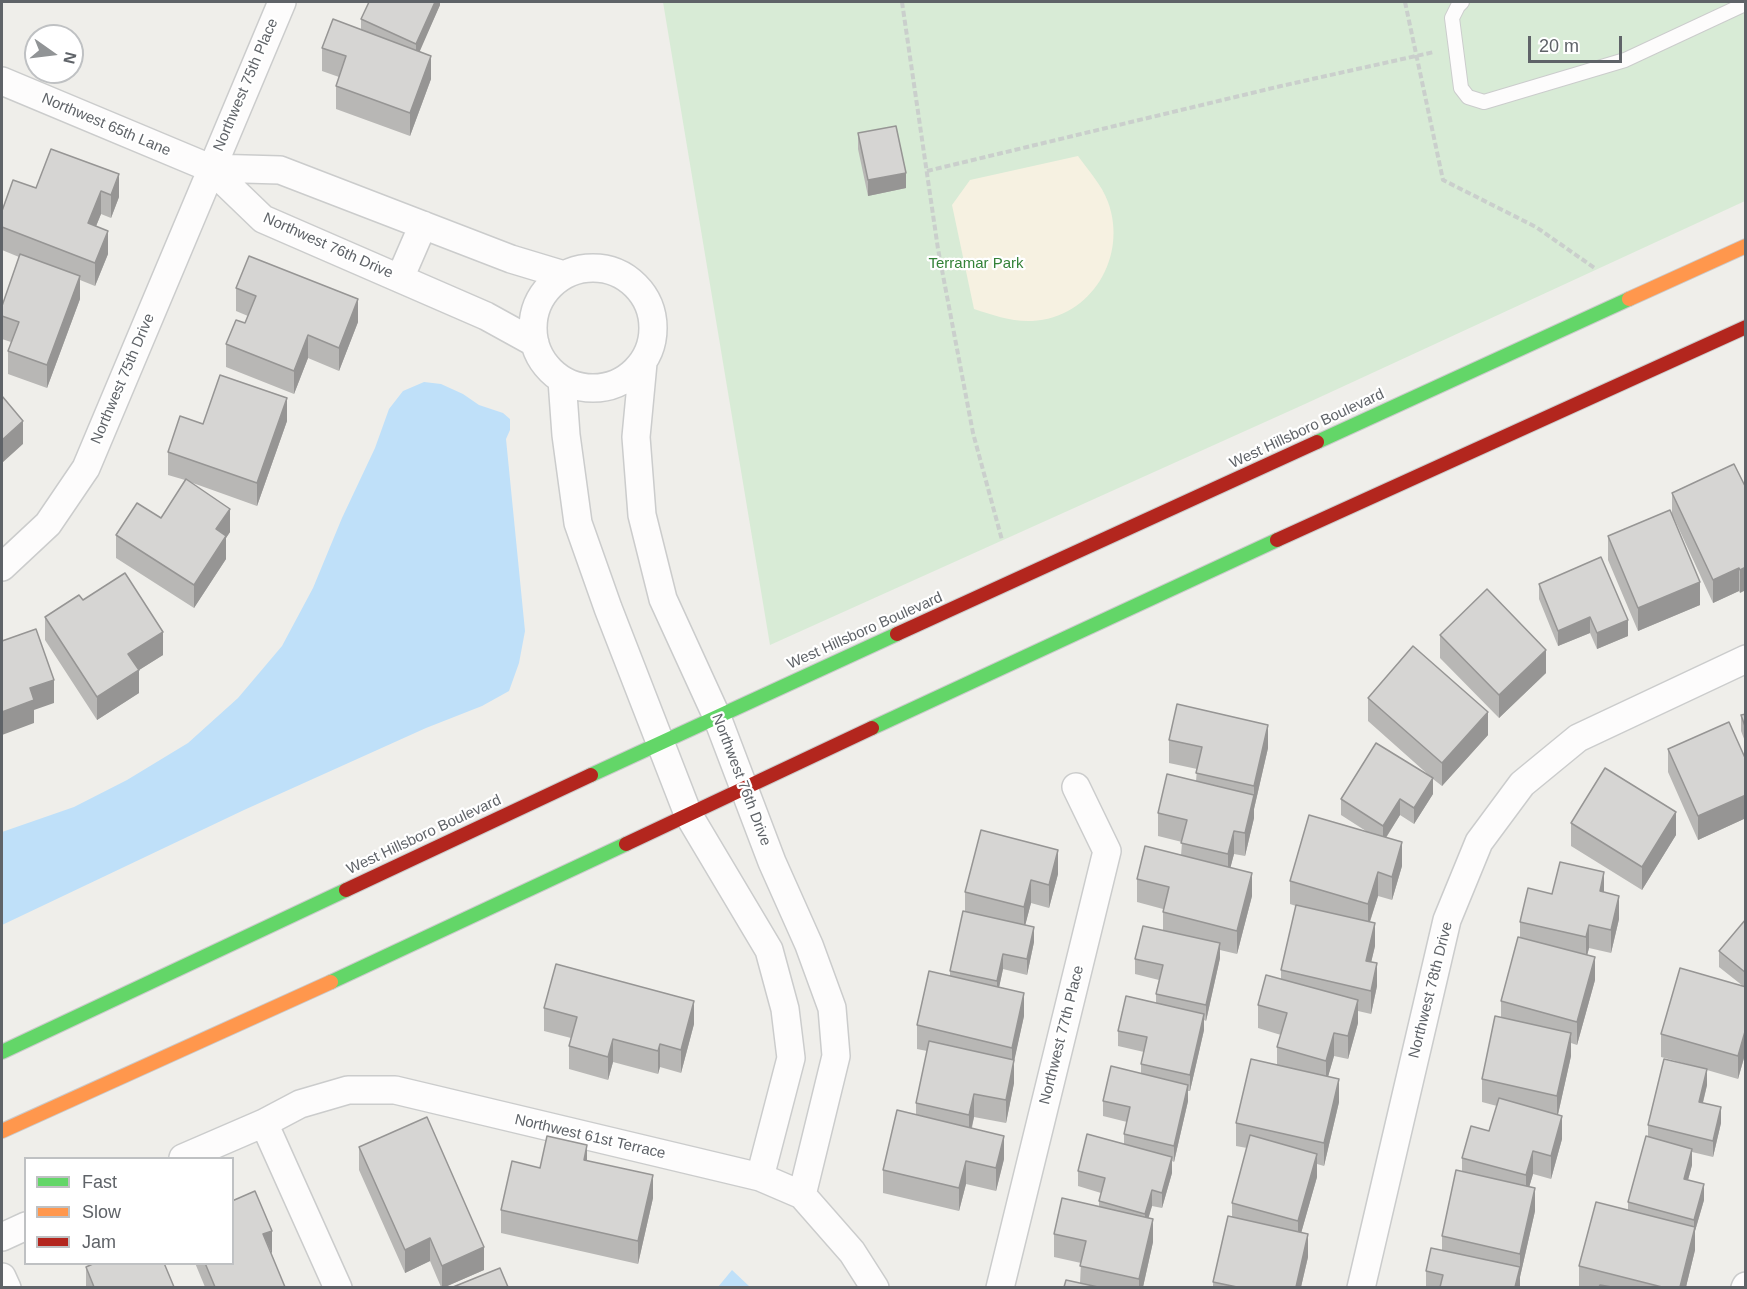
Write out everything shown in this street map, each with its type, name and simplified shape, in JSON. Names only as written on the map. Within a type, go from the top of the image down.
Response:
[{"type":"street","name":"Northwest 75th Place","points":[[210,168],[282,2]]},
{"type":"street","name":"Northwest 65th Lane","points":[[2,81],[210,168]]},
{"type":"street","points":[[210,168],[280,170],[511,260],[564,275]]},
{"type":"street","name":"Northwest 76th Drive","points":[[210,168],[263,219],[486,316],[535,343]]},
{"type":"street","name":"Northwest 75th Drive","points":[[2,567],[48,524],[86,468],[210,168]]},
{"type":"street","points":[[400,278],[423,225]]},
{"type":"street","name":"West Hillsboro Boulevard","points":[[2,1052],[661,742],[1746,246]]},
{"type":"street","points":[[584,268],[604,268],[622,275],[638,288],[649,305],[654,324],[651,345],[643,363],[630,376],[615,385],[597,389],[579,387],[562,380],[549,370],[540,358],[535,343],[533,323],[538,304],[548,287],[564,275],[584,268]]},
{"type":"street","points":[[2,1131],[430,936],[744,787],[1292,533],[1746,327]]},
{"type":"street","name":"Northwest 76th Drive","points":[[643,363],[636,437],[642,515],[663,599],[717,717],[772,862],[809,945],[832,1008],[836,1056],[802,1195]]},
{"type":"street","points":[[562,380],[566,435],[578,523],[608,608],[688,814],[769,951],[786,1009],[791,1058],[760,1176]]},
{"type":"street","name":"Northwest 78th Drive","points":[[1361,1287],[1447,920],[1479,842],[1522,784],[1578,738],[1746,659]]},
{"type":"street","name":"Northwest 77th Place","points":[[1000,1287],[1107,851],[1076,787]]},
{"type":"street","name":"Northwest 61st Terrace","points":[[185,1157],[264,1123],[300,1104],[348,1090],[395,1090],[760,1176],[802,1195],[852,1252],[874,1287]]},
{"type":"street","points":[[264,1123],[338,1287]]},
{"type":"street","points":[[2,1237],[24,1227]]},
{"type":"street","points":[[2,1277],[6,1287]]},
{"type":"lane","points":[[1462,2],[1452,18],[1461,88],[1468,97],[1484,102],[1625,60],[1746,2]]},
{"type":"path","points":[[902,2],[938,249],[973,433],[1002,540]]},
{"type":"path","points":[[1405,2],[1443,180],[1536,227],[1596,269]]},
{"type":"path","points":[[927,171],[1281,86],[1456,47]]},
{"type":"green space","name":"Terramar Park","points":[[663,2],[1745,2],[1745,201],[1305,404],[770,645]]},
{"type":"sand","points":[[1078,156],[1099,184],[1108,202],[1113,222],[1113,243],[1109,263],[1100,281],[1088,296],[1072,309],[1053,317],[1032,321],[1017,320],[974,309],[952,205],[970,180]]},
{"type":"water","points":[[424,382],[441,384],[463,394],[479,405],[503,413],[510,419],[510,430],[506,439],[525,631],[519,663],[509,691],[482,706],[426,728],[244,810],[2,925],[2,832],[74,807],[127,780],[188,743],[238,698],[282,646],[313,588],[342,518],[375,448],[389,409],[403,391]]},
{"type":"water","points":[[732,1270],[750,1287],[718,1287]]},
{"type":"building","points":[[369,2],[435,2],[416,44],[361,19]]},
{"type":"building","points":[[333,19],[431,56],[410,113],[336,86],[346,56],[322,48]]},
{"type":"building","points":[[896,126],[906,173],[868,180],[858,133]]},
{"type":"building","points":[[51,149],[119,174],[111,195],[101,191],[88,223],[108,231],[95,263],[2,227],[2,211],[13,180],[36,188]]},
{"type":"building","points":[[20,254],[80,276],[47,365],[8,351],[19,322],[2,316],[2,306]]},
{"type":"building","points":[[249,256],[358,299],[339,348],[308,335],[294,371],[226,344],[236,320],[245,323],[256,296],[236,288]]},
{"type":"building","points":[[220,375],[287,398],[257,483],[168,452],[180,416],[203,424]]},
{"type":"building","points":[[2,396],[23,421],[2,440]]},
{"type":"building","points":[[1734,464],[1746,488],[1746,567],[1713,580],[1672,493]]},
{"type":"building","points":[[186,479],[230,509],[216,529],[226,536],[194,585],[116,535],[137,503],[161,518]]},
{"type":"building","points":[[1670,510],[1700,582],[1638,608],[1608,536]]},
{"type":"building","points":[[1601,557],[1628,620],[1597,633],[1590,617],[1558,631],[1539,584]]},
{"type":"building","points":[[125,573],[163,632],[128,654],[139,670],[97,697],[45,617],[79,595],[83,600]]},
{"type":"building","points":[[1487,589],[1546,650],[1499,695],[1440,635]]},
{"type":"building","points":[[36,629],[54,680],[30,688],[34,700],[2,712],[2,641]]},
{"type":"building","points":[[1413,646],[1488,712],[1442,763],[1368,698]]},
{"type":"building","points":[[1177,704],[1268,725],[1254,786],[1196,773],[1202,747],[1169,740]]},
{"type":"building","points":[[1746,714],[1746,729],[1741,715]]},
{"type":"building","points":[[1729,722],[1746,760],[1746,795],[1698,816],[1668,749]]},
{"type":"building","points":[[1376,743],[1433,778],[1414,808],[1400,799],[1383,826],[1341,799]]},
{"type":"building","points":[[1605,768],[1676,812],[1642,867],[1571,823]]},
{"type":"building","points":[[1167,774],[1254,795],[1245,833],[1234,831],[1228,854],[1181,843],[1187,820],[1158,813]]},
{"type":"building","points":[[1309,815],[1402,842],[1392,877],[1378,872],[1368,904],[1290,881]]},
{"type":"building","points":[[981,830],[1058,850],[1049,885],[1031,880],[1024,907],[965,892]]},
{"type":"building","points":[[1145,846],[1252,873],[1237,931],[1163,912],[1169,887],[1137,879]]},
{"type":"building","points":[[1560,862],[1604,872],[1600,891],[1619,896],[1611,930],[1589,925],[1586,937],[1520,922],[1528,888],[1552,894]]},
{"type":"building","points":[[1296,905],[1375,923],[1366,961],[1377,963],[1371,991],[1281,970]]},
{"type":"building","points":[[963,911],[1034,927],[1027,959],[1003,954],[997,981],[950,971]]},
{"type":"building","points":[[1746,919],[1746,973],[1719,951]]},
{"type":"building","points":[[1143,926],[1220,943],[1206,1005],[1156,994],[1163,965],[1135,959]]},
{"type":"building","points":[[1518,937],[1595,957],[1577,1022],[1501,1001]]},
{"type":"building","points":[[556,964],[694,1001],[681,1050],[660,1044],[658,1051],[613,1039],[608,1057],[569,1046],[577,1017],[544,1008]]},
{"type":"building","points":[[1680,968],[1746,987],[1746,1028],[1738,1056],[1661,1034]]},
{"type":"building","points":[[929,971],[1024,993],[1012,1048],[917,1025]]},
{"type":"building","points":[[1266,975],[1358,1000],[1348,1036],[1334,1033],[1326,1061],[1277,1047],[1287,1013],[1258,1005]]},
{"type":"building","points":[[1126,996],[1204,1014],[1190,1075],[1141,1064],[1147,1037],[1118,1031]]},
{"type":"building","points":[[1495,1016],[1571,1033],[1557,1096],[1482,1079]]},
{"type":"building","points":[[929,1041],[1014,1060],[1006,1100],[974,1094],[969,1115],[916,1103]]},
{"type":"building","points":[[1251,1059],[1339,1079],[1324,1143],[1236,1123]]},
{"type":"building","points":[[1664,1059],[1707,1069],[1699,1102],[1721,1107],[1713,1141],[1648,1125]]},
{"type":"building","points":[[1111,1066],[1188,1085],[1174,1146],[1124,1134],[1130,1107],[1103,1101]]},
{"type":"building","points":[[1499,1098],[1562,1116],[1551,1156],[1533,1151],[1526,1175],[1462,1158],[1471,1126],[1489,1131]]},
{"type":"building","points":[[897,1110],[1004,1136],[996,1168],[966,1161],[959,1188],[883,1170]]},
{"type":"building","points":[[427,1117],[484,1247],[442,1266],[430,1238],[405,1250],[359,1147]]},
{"type":"building","points":[[1087,1134],[1172,1157],[1162,1193],[1152,1190],[1145,1214],[1099,1201],[1105,1178],[1078,1171]]},
{"type":"building","points":[[1250,1135],[1317,1154],[1298,1221],[1232,1203]]},
{"type":"building","points":[[547,1136],[587,1145],[584,1160],[653,1175],[638,1241],[501,1210],[512,1161],[540,1168]]},
{"type":"building","points":[[1646,1136],[1692,1149],[1684,1179],[1704,1184],[1694,1220],[1628,1202]]},
{"type":"building","points":[[1456,1170],[1535,1188],[1520,1254],[1442,1236]]},
{"type":"building","points":[[255,1191],[272,1231],[263,1234],[285,1287],[215,1287],[206,1265],[234,1265],[234,1200]]},
{"type":"building","points":[[1062,1198],[1153,1219],[1139,1279],[1080,1266],[1086,1241],[1054,1234]]},
{"type":"building","points":[[1596,1202],[1695,1227],[1680,1287],[1662,1287],[1579,1266]]},
{"type":"building","points":[[1228,1216],[1308,1234],[1296,1287],[1237,1287],[1213,1282]]},
{"type":"building","points":[[1431,1248],[1520,1267],[1515,1287],[1440,1287],[1443,1275],[1426,1271]]},
{"type":"building","points":[[90,1265],[165,1265],[174,1287],[94,1287],[86,1267]]},
{"type":"building","points":[[500,1268],[508,1287],[453,1287]]},
{"type":"building","points":[[1066,1280],[1098,1287],[1064,1287]]},
{"type":"traffic: fast","points":[[1317,442],[1629,299]]},
{"type":"traffic: fast","points":[[872,728],[1277,540]]},
{"type":"traffic: fast","points":[[591,775],[897,634]]},
{"type":"traffic: fast","points":[[331,982],[626,844]]},
{"type":"traffic: fast","points":[[2,1052],[346,890]]},
{"type":"traffic: slow","points":[[1629,299],[1746,246]]},
{"type":"traffic: slow","points":[[2,1131],[331,982]]},
{"type":"traffic: jam","points":[[1277,540],[1746,327]]},
{"type":"traffic: jam","points":[[897,634],[1317,442]]},
{"type":"traffic: jam","points":[[626,844],[872,728]]},
{"type":"traffic: jam","points":[[346,890],[591,775]]}]
